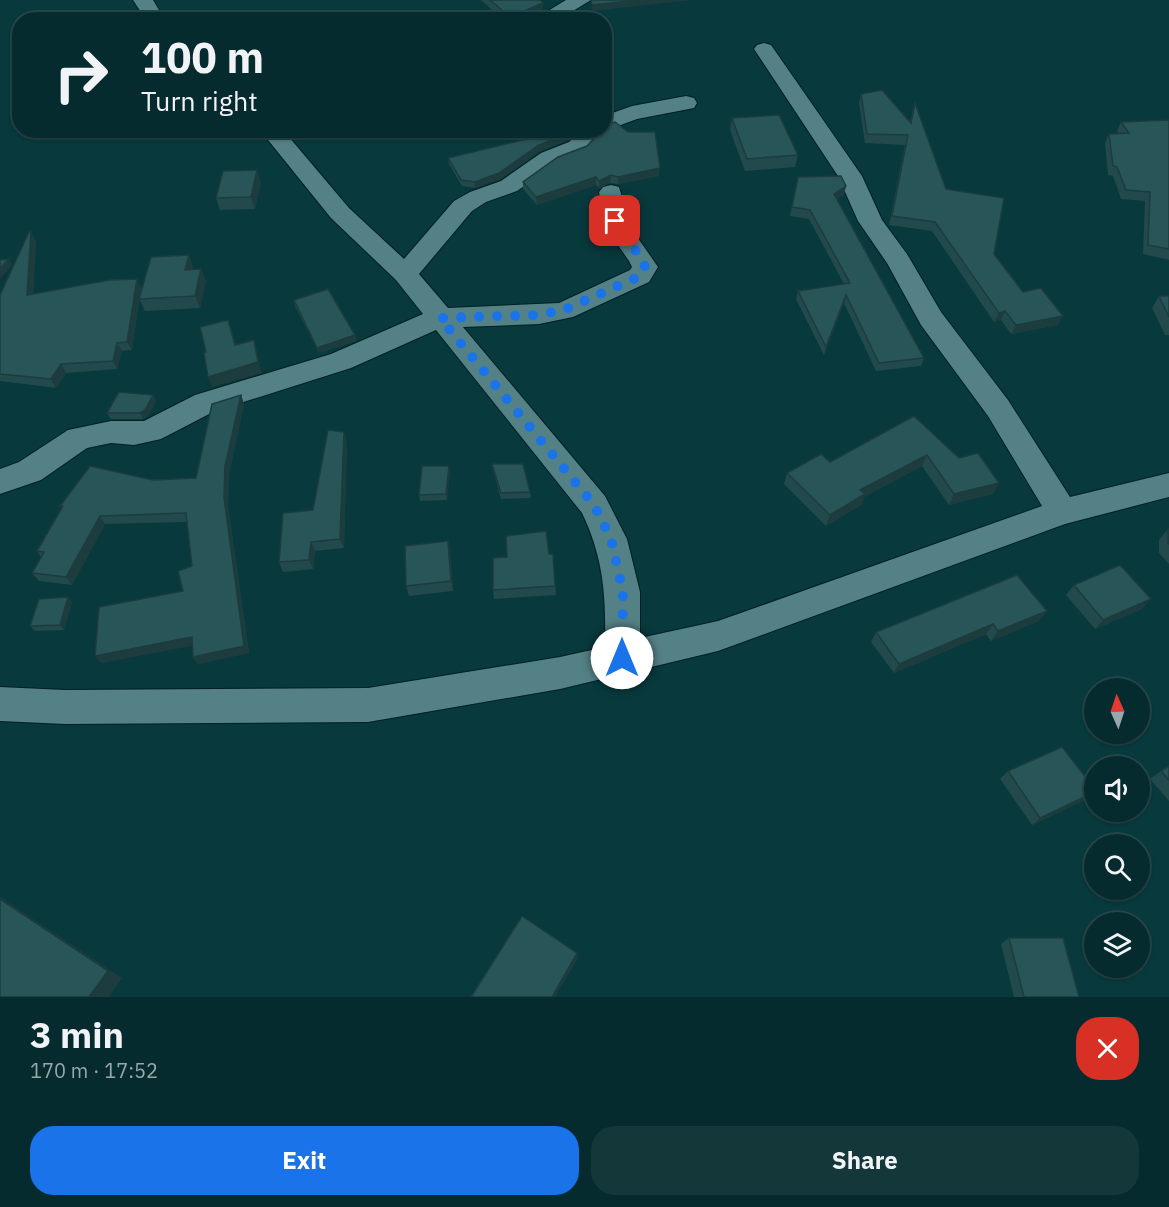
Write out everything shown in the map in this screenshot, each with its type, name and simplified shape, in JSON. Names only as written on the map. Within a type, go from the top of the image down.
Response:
[{"type":"street","points":[[558,12],[581,0]]},
{"type":"street","points":[[764,49],[850,176],[870,221],[898,260],[931,318],[998,408],[1062,512]]},
{"type":"street","points":[[612,121],[632,112],[686,103]]},
{"type":"street","points":[[278,138],[340,213],[405,274],[594,505],[611,539],[623,592],[622,658]]},
{"type":"street","points":[[405,274],[463,206],[478,197],[509,186],[549,158],[577,147],[587,138]]},
{"type":"street","points":[[0,482],[30,471],[80,438],[111,432],[134,434],[150,431],[205,403],[341,361],[440,318],[538,315],[564,310],[640,276],[645,267],[641,256],[623,236],[615,221],[611,192]]},
{"type":"street","points":[[0,704],[65,707],[368,705],[560,673],[718,636],[1062,512],[1169,485]]},
{"type":"building","points":[[490,0],[540,0],[543,3],[522,12],[504,12]]},
{"type":"building","points":[[591,0],[639,0],[592,5]]},
{"type":"building","points":[[882,90],[911,123],[915,103],[946,189],[1004,198],[994,254],[1023,292],[1041,288],[1063,316],[1016,325],[1005,311],[999,313],[935,222],[892,216],[908,135],[867,134],[861,94]]},
{"type":"building","points":[[779,115],[798,155],[747,159],[732,118]]},
{"type":"building","points":[[1169,120],[1169,249],[1148,245],[1150,192],[1126,190],[1117,167],[1113,166],[1109,134],[1129,133],[1121,122]]},
{"type":"building","points":[[615,122],[628,132],[655,132],[660,168],[618,177],[611,175],[599,181],[596,177],[536,197],[523,182],[558,157],[587,146],[594,138],[612,138],[612,123]]},
{"type":"building","points":[[531,138],[557,138],[539,145],[499,173],[475,182],[461,180],[448,158]]},
{"type":"building","points":[[257,170],[251,197],[216,198],[223,171]]},
{"type":"building","points":[[841,176],[846,186],[834,194],[924,358],[879,363],[846,295],[826,347],[798,291],[850,283],[810,210],[792,207],[798,177]]},
{"type":"building","points":[[31,232],[27,295],[109,280],[137,279],[127,342],[117,343],[113,361],[61,364],[51,379],[0,374],[0,295]]},
{"type":"building","points":[[189,255],[185,270],[201,269],[195,296],[139,299],[151,257]]},
{"type":"building","points":[[9,259],[0,268],[0,260]]},
{"type":"building","points":[[328,289],[355,335],[317,348],[294,300]]},
{"type":"building","points":[[1159,296],[1169,296],[1169,317]]},
{"type":"building","points":[[228,320],[235,345],[254,340],[258,362],[208,377],[204,353],[206,352],[200,327]]},
{"type":"building","points":[[119,392],[153,395],[145,410],[140,413],[107,413]]},
{"type":"building","points":[[241,395],[225,466],[224,497],[244,646],[193,657],[192,637],[95,656],[99,607],[183,591],[178,571],[192,566],[186,513],[100,516],[66,577],[32,573],[44,552],[37,551],[63,506],[60,506],[90,466],[153,480],[196,478],[212,404]]},
{"type":"building","points":[[914,416],[959,458],[978,453],[999,483],[954,494],[927,455],[860,490],[865,494],[830,515],[787,473],[821,454],[830,462]]},
{"type":"building","points":[[328,430],[344,432],[340,539],[311,542],[309,560],[279,562],[283,513],[313,510]]},
{"type":"building","points":[[492,464],[523,464],[530,492],[501,493]]},
{"type":"building","points":[[422,466],[449,466],[446,494],[419,495]]},
{"type":"building","points":[[546,531],[549,554],[553,554],[555,586],[493,590],[493,558],[507,557],[506,536]]},
{"type":"building","points":[[448,541],[451,581],[406,586],[405,546]]},
{"type":"building","points":[[1120,565],[1151,599],[1103,620],[1074,585]]},
{"type":"building","points":[[1017,575],[1047,611],[998,631],[993,624],[899,664],[876,632]]},
{"type":"building","points":[[68,597],[60,625],[30,626],[39,599]]},
{"type":"building","points":[[1062,747],[1084,775],[1084,797],[1040,818],[1008,771]]},
{"type":"building","points":[[1169,766],[1169,780],[1161,771]]},
{"type":"building","points":[[0,899],[108,971],[89,997],[0,997]]},
{"type":"building","points":[[522,916],[577,953],[552,997],[471,997]]},
{"type":"building","points":[[1009,938],[1063,938],[1079,997],[1024,997]]},
{"type":"route","points":[[615,221],[623,236],[641,256],[645,267],[640,276],[582,304],[564,310],[538,315],[440,318],[594,505],[611,539],[623,592],[622,658]]}]
